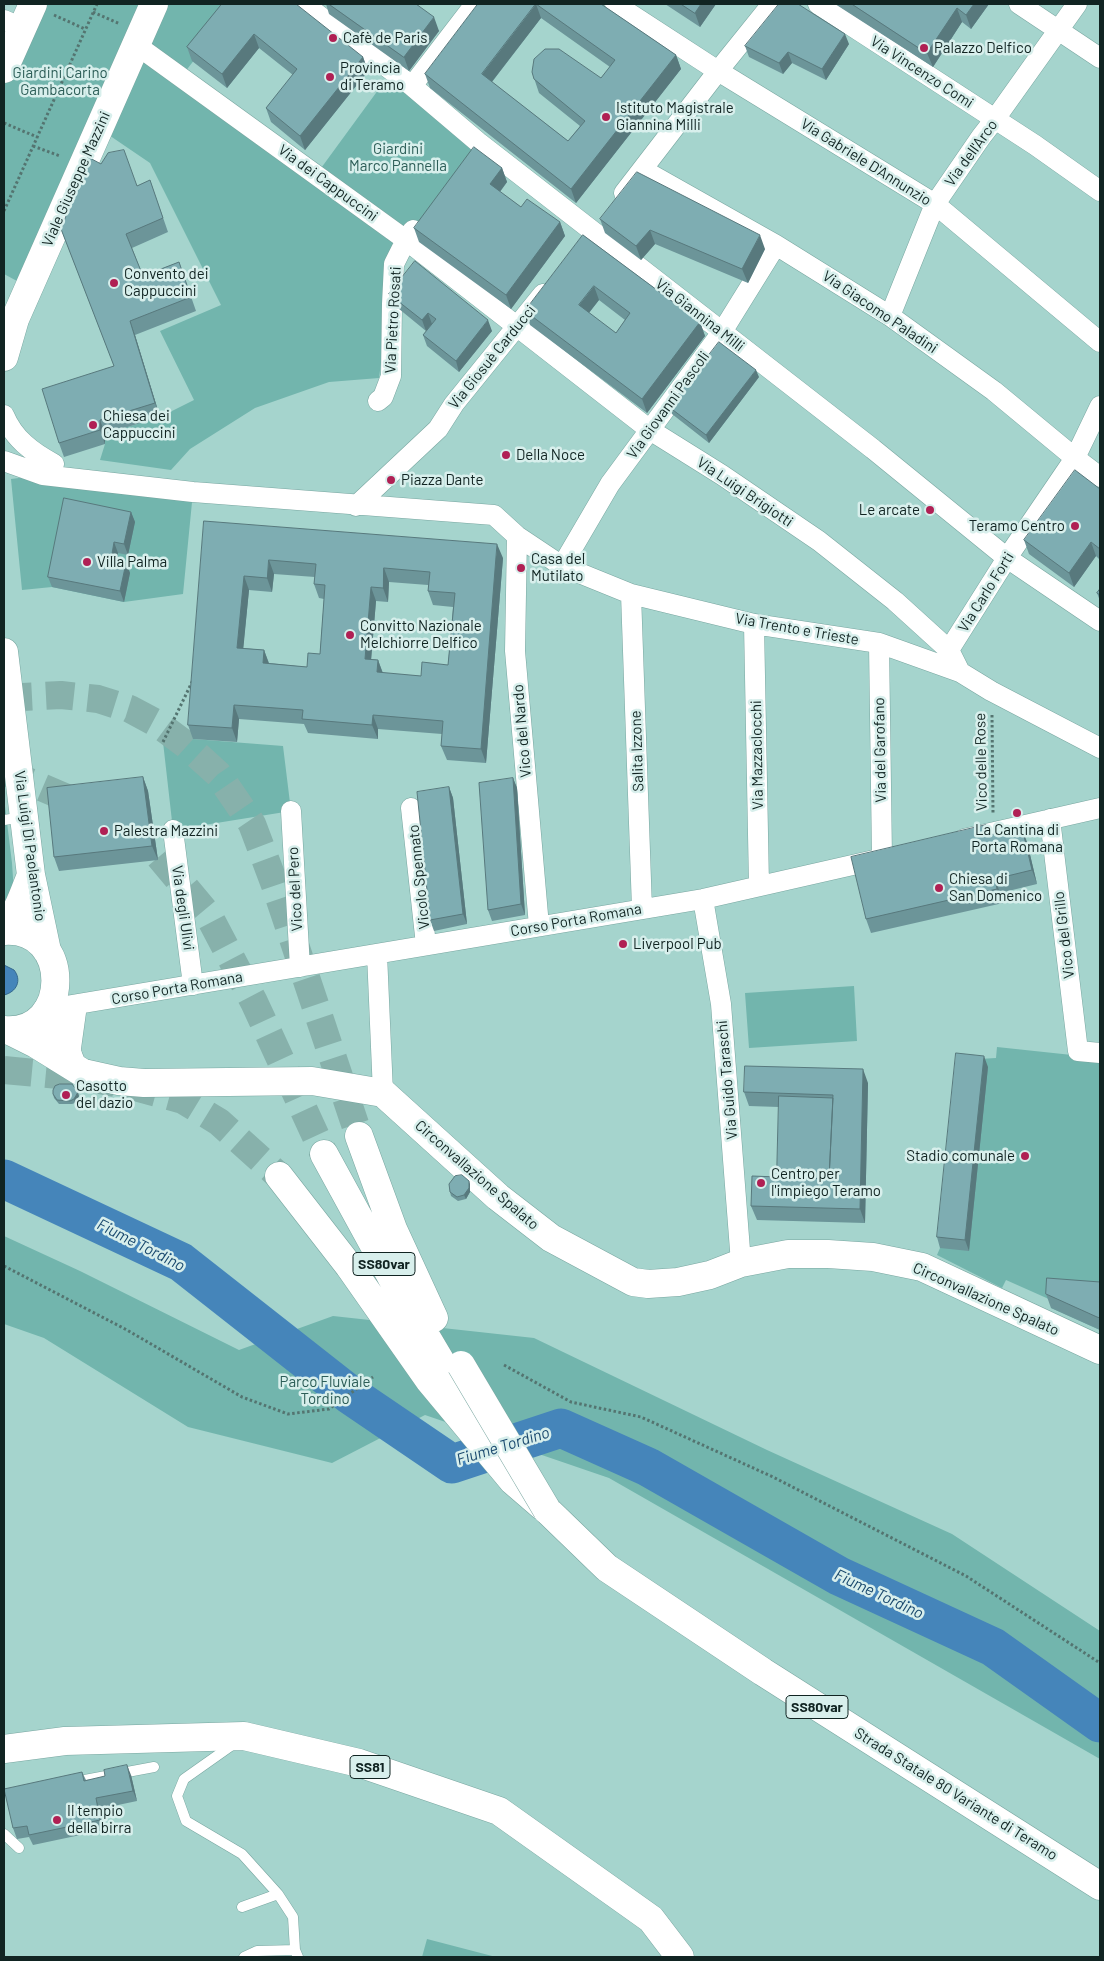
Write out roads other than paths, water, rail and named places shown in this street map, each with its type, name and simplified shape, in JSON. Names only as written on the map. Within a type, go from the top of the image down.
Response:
[{"type":"main road","name":"Viale Giuseppe Mazzini","points":[[6,331],[154,4]]},
{"type":"main road","points":[[4,69],[23,14]]},
{"type":"main road","name":"Via Luigi Di Paolantonio","points":[[4,652],[14,819],[31,875],[47,951],[53,962],[56,974],[56,986],[48,1010]]},
{"type":"main road","points":[[4,926],[9,922],[21,900],[31,875]]},
{"type":"main road","points":[[4,931],[20,932],[30,936],[47,951]]},
{"type":"main road","points":[[7,1030],[31,1024],[48,1010],[72,1065]]},
{"type":"main road","points":[[7,1030],[72,1065],[83,1073],[119,1081],[136,1083],[312,1081],[383,1093]]},
{"type":"main road","name":"Circonvallazione Spalato","points":[[383,1093],[498,1197],[551,1238],[633,1282],[648,1284],[678,1282],[710,1275],[741,1263],[788,1254],[873,1257],[922,1267],[1100,1350]]},
{"type":"main road","points":[[359,1136],[393,1230],[427,1306],[445,1372]]},
{"type":"main road","name":"SS80var","points":[[324,1154],[445,1372]]},
{"type":"main road","points":[[279,1176],[349,1266],[445,1372]]},
{"type":"main road","name":"Strada Statale 80 Variante di Teramo","points":[[445,1372],[547,1510],[607,1568],[763,1672],[1100,1886]]},
{"type":"main road","name":"SS81","points":[[4,1748],[65,1742],[244,1736],[359,1763],[499,1811],[651,1919],[680,1957]]},
{"type":"street","name":"Via Giannina Milli","points":[[304,4],[324,10],[412,86],[473,149],[598,226],[722,332],[872,449],[1007,558],[1100,622]]},
{"type":"street","points":[[412,86],[475,4]]},
{"type":"street","name":"Via Gabriele D'Annunzio","points":[[615,4],[718,71],[935,204],[1100,342]]},
{"type":"street","points":[[598,226],[772,4]]},
{"type":"street","name":"Via Vincenzo Comi","points":[[818,4],[1036,144],[1100,190]]},
{"type":"street","points":[[1019,4],[1100,58]]},
{"type":"street","name":"Via dell'Arco","points":[[890,316],[935,204],[1077,4]]},
{"type":"street","name":"Via dei Cappuccini","points":[[138,39],[406,240],[516,327]]},
{"type":"street","name":"Via Giacomo Paladini","points":[[643,170],[776,245],[890,316],[994,391],[1100,477]]},
{"type":"street","name":"Via Pietro Rosati","points":[[378,401],[383,397],[391,376],[394,264],[406,240],[422,217]]},
{"type":"street","name":"Via Giovanni Pascoli","points":[[562,566],[610,484],[722,332],[776,245]]},
{"type":"street","name":"Via Giosuè Carducci","points":[[356,506],[438,429],[454,404],[558,276]]},
{"type":"street","name":"Via Luigi Brigiotti","points":[[516,327],[650,430],[722,475],[819,541],[895,600],[949,650],[960,672]]},
{"type":"street","name":"Via Carlo Forti","points":[[949,650],[1007,558],[1075,458],[1100,406]]},
{"type":"street","points":[[4,415],[8,426],[18,439],[35,454],[54,464]]},
{"type":"street","points":[[4,461],[43,475],[192,492],[356,506]]},
{"type":"street","name":"Via Trento e Trieste","points":[[356,506],[494,515],[517,536],[562,566],[631,594],[754,624],[879,643],[960,672],[991,692],[1100,748]]},
{"type":"street","name":"Vico del Nardo","points":[[517,536],[515,651],[539,926]]},
{"type":"street","name":"Salita Izzone","points":[[631,594],[642,909]]},
{"type":"street","name":"Via Mazzaclocchi","points":[[754,624],[759,886]]},
{"type":"street","name":"Via del Garofano","points":[[879,643],[891,856]]},
{"type":"street","name":"Vicolo Spennato","points":[[411,808],[426,945]]},
{"type":"street","points":[[947,843],[1100,808]]},
{"type":"street","name":"Vico del Pero","points":[[291,811],[300,967]]},
{"type":"street","name":"Vico del Grillo","points":[[1050,820],[1078,1051],[1100,1053]]},
{"type":"street","name":"Via degli Ulivi","points":[[172,830],[193,985]]},
{"type":"street","name":"Corso Porta Romana","points":[[48,1010],[703,899],[891,856]]},
{"type":"street","name":"Via Guido Taraschi","points":[[703,899],[721,1004],[741,1263]]},
{"type":"street","points":[[377,954],[383,1093]]},
{"type":"street","points":[[72,1065],[71,1048],[77,1004]]},
{"type":"lane","points":[[244,1736],[184,1778],[177,1796],[186,1821],[242,1854],[278,1894],[293,1917],[296,1954],[257,1952],[244,1957]]},
{"type":"lane","points":[[60,1784],[154,1767]]},
{"type":"lane","points":[[4,1834],[19,1848]]},
{"type":"lane","points":[[242,1907],[278,1894]]},
{"type":"waterway","name":"Fiume Tordino","points":[[4,1179],[181,1262],[349,1394],[452,1464],[561,1428],[648,1467],[839,1576],[993,1647],[1100,1723]]},
{"type":"tunnel","points":[[4,698],[61,695],[98,699],[130,709],[158,724],[185,744],[218,774],[252,824],[275,885],[359,1136]]},
{"type":"tunnel","points":[[4,771],[81,804]]},
{"type":"tunnel","points":[[126,831],[158,855],[209,916],[254,1002],[324,1154]]},
{"type":"tunnel","points":[[4,1070],[89,1078],[135,1087],[183,1100],[219,1122],[279,1176]]},
{"type":"place","name":"Cafè de Paris","points":[[333,38]]},
{"type":"place","name":"Palazzo Delfico","points":[[924,48]]},
{"type":"place","name":"Provincia di Teramo","points":[[330,77]]},
{"type":"place","name":"Istituto Magistrale Giannina Milli","points":[[606,117]]},
{"type":"place","name":"Convento dei Cappuccini","points":[[114,283]]},
{"type":"place","name":"Chiesa dei Cappuccini","points":[[93,425]]},
{"type":"place","name":"Della Noce","points":[[506,455]]},
{"type":"place","name":"Piazza Dante","points":[[391,480]]},
{"type":"place","name":"Le arcate","points":[[930,510]]},
{"type":"place","name":"Teramo Centro","points":[[1075,526]]},
{"type":"place","name":"Villa Palma","points":[[87,562]]},
{"type":"place","name":"Casa del Mutilato","points":[[521,568]]},
{"type":"place","name":"Convitto Nazionale Melchiorre Delfico","points":[[350,635]]},
{"type":"place","name":"La Cantina di Porta Romana","points":[[1017,813]]},
{"type":"place","name":"Palestra Mazzini","points":[[104,831]]},
{"type":"place","name":"Chiesa di San Domenico","points":[[939,888]]},
{"type":"place","name":"Liverpool Pub","points":[[623,944]]},
{"type":"place","name":"Casotto del dazio","points":[[66,1095]]},
{"type":"place","name":"Stadio comunale","points":[[1025,1156]]},
{"type":"place","name":"Centro per l'impiego Teramo","points":[[761,1183]]},
{"type":"place","name":"Il tempio della birra","points":[[57,1820]]},
{"type":"park label","name":"Giardini Carino Gambacorta","points":[[60,82]]},
{"type":"park label","name":"Giardini Marco Pannella","points":[[398,158]]},
{"type":"park label","name":"Parco Fluviale Tordino","points":[[325,1390]]}]
